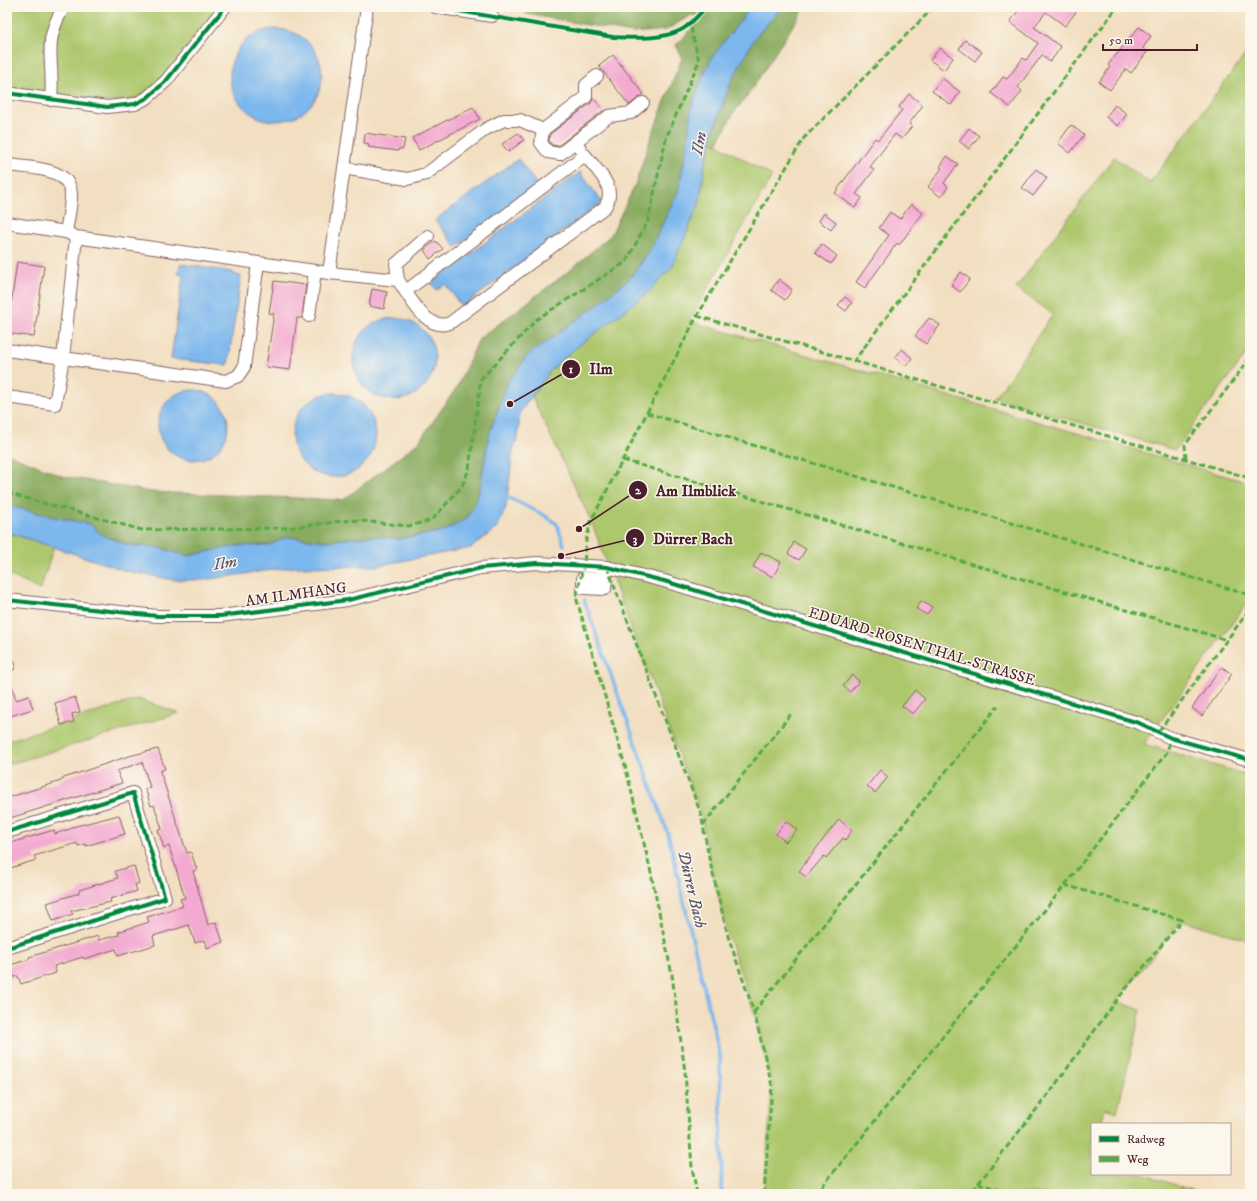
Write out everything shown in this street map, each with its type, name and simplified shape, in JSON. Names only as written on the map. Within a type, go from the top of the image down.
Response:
[{"type":"street","points":[[51,100],[52,86],[50,44],[52,31],[64,7]]},
{"type":"street","points":[[7,94],[107,107],[125,106],[147,98],[166,81],[225,7]]},
{"type":"street","points":[[329,273],[367,7]]},
{"type":"street","points":[[435,7],[492,16]]},
{"type":"street","points":[[597,76],[586,85],[586,97],[543,130],[541,143],[548,152],[560,154],[609,116],[631,113],[643,103]]},
{"type":"street","points":[[344,168],[407,179],[426,174],[486,129],[504,120],[520,120],[543,130]]},
{"type":"street","points":[[428,236],[396,264],[398,280],[430,321],[437,325],[450,323],[605,207],[609,200],[607,183],[575,142]]},
{"type":"street","points":[[406,291],[585,156]]},
{"type":"street","points":[[7,165],[53,171],[67,180],[71,193],[71,234],[63,358],[55,404],[7,397]]},
{"type":"street","points":[[7,223],[258,263],[329,273],[398,280]]},
{"type":"street","points":[[7,350],[226,381],[238,376],[244,367],[258,263]]},
{"type":"street","points":[[309,316],[315,271]]},
{"type":"street","name":"AM ILMHANG","points":[[7,600],[158,616],[220,616],[348,600],[481,568],[537,562],[584,564]]},
{"type":"street","name":"EDUARD-ROSENTHAL-STRASSE","points":[[584,564],[607,566],[664,581],[1131,720],[1172,738],[1250,760]]},
{"type":"street","points":[[606,579],[607,566]]},
{"type":"street","points":[[7,832],[133,793],[165,898],[7,948]]},
{"type":"green space","points":[[7,7],[61,7],[45,32],[47,87],[44,93],[7,90]]},
{"type":"green space","points":[[67,7],[218,7],[167,72],[145,93],[136,98],[117,102],[108,102],[59,97],[55,93],[53,46]]},
{"type":"green space","points":[[525,7],[751,7],[712,57],[703,76],[691,108],[687,147],[678,192],[649,252],[630,278],[508,382],[489,435],[481,483],[476,502],[466,519],[444,531],[399,539],[372,536],[327,541],[287,537],[270,545],[236,546],[186,556],[161,548],[128,545],[102,535],[90,524],[58,518],[7,505],[7,453],[62,476],[152,492],[343,500],[418,443],[457,387],[479,339],[569,271],[611,235],[635,185],[651,137],[682,58],[676,45],[699,21],[693,14],[666,30],[633,33],[526,14]]},
{"type":"green space","points":[[782,7],[805,7],[748,95],[733,114],[717,144],[712,141],[712,133],[731,82],[754,39]]},
{"type":"green space","points":[[1250,48],[1250,349],[1175,450],[995,398],[1053,314],[1016,288],[1114,157],[1150,183]]},
{"type":"green space","points":[[712,141],[772,176],[689,321],[1250,483],[1250,599],[1144,744],[1250,776],[1250,941],[1182,920],[1116,1001],[1141,1010],[1117,1112],[1105,1108],[1101,1123],[1091,1123],[1091,1175],[1146,1175],[1203,1194],[764,1194],[772,1086],[754,1012],[728,936],[709,858],[701,814],[591,521],[532,397],[551,370],[567,355],[625,310],[672,267],[699,204],[705,164]]},
{"type":"green space","points":[[7,532],[54,546],[40,590],[7,574]]},
{"type":"green space","points":[[138,699],[179,713],[7,765],[7,741]]},
{"type":"water","points":[[751,7],[782,7],[754,39],[731,82],[712,133],[712,141],[705,164],[699,204],[672,267],[649,292],[567,355],[551,370],[520,412],[518,437],[513,450],[506,507],[498,527],[471,548],[375,566],[293,567],[203,580],[173,580],[127,571],[7,532],[7,505],[58,518],[90,524],[102,535],[128,545],[161,548],[187,556],[236,546],[270,545],[287,537],[327,541],[372,536],[399,539],[444,531],[466,519],[476,502],[481,483],[489,435],[508,382],[528,355],[593,308],[630,278],[649,252],[678,192],[687,147],[691,108],[703,76],[712,57]]},
{"type":"water","points":[[267,29],[285,29],[302,36],[315,49],[322,66],[322,84],[315,101],[302,114],[285,121],[267,121],[250,114],[237,101],[230,84],[230,66],[237,49],[250,36]]},
{"type":"water","points":[[518,159],[538,186],[456,247],[435,220]]},
{"type":"water","points":[[580,172],[602,202],[462,307],[445,284],[437,290],[431,283]]},
{"type":"water","points":[[180,264],[233,272],[233,274],[241,276],[228,365],[171,359],[183,275],[178,274]]},
{"type":"water","points":[[394,318],[410,321],[423,330],[432,343],[435,359],[432,375],[423,388],[410,397],[394,400],[378,397],[365,388],[356,375],[353,359],[356,343],[365,330],[378,321]]},
{"type":"water","points":[[186,390],[200,390],[213,396],[222,405],[228,418],[226,438],[218,450],[200,460],[186,460],[173,454],[164,445],[158,432],[158,418],[164,405],[173,396]]},
{"type":"water","points":[[334,393],[350,396],[357,400],[369,412],[373,419],[376,435],[373,451],[369,458],[357,470],[350,474],[334,477],[318,474],[311,470],[299,458],[295,451],[292,435],[295,419],[299,412],[311,400],[318,396]]},
{"type":"building","points":[[1021,7],[1070,7],[1076,12],[1065,26],[1046,12],[1034,27],[1061,47],[1050,62],[1042,55],[1018,87],[1022,91],[1010,107],[991,93],[1003,77],[1007,79],[1023,58],[1026,60],[1038,43],[1010,22]]},
{"type":"building","points":[[1139,27],[1151,36],[1143,48],[1147,52],[1131,73],[1126,69],[1110,90],[1099,82],[1110,67],[1108,65]]},
{"type":"building","points":[[965,40],[982,52],[975,61],[959,49]]},
{"type":"building","points":[[940,48],[953,58],[944,70],[930,60]]},
{"type":"building","points":[[613,55],[644,94],[629,105],[599,66]]},
{"type":"building","points":[[942,78],[960,92],[951,105],[932,91]]},
{"type":"building","points":[[909,94],[923,105],[909,124],[912,126],[902,139],[895,134],[870,167],[874,170],[856,194],[862,198],[855,208],[835,193],[875,138],[878,140],[902,110],[899,107]]},
{"type":"building","points":[[593,98],[604,110],[558,146],[552,145],[549,141],[550,134],[591,103]]},
{"type":"building","points":[[1115,105],[1127,114],[1118,126],[1106,117]]},
{"type":"building","points":[[473,107],[480,119],[419,150],[412,138]]},
{"type":"building","points":[[1071,125],[1084,135],[1070,153],[1058,143]]},
{"type":"building","points":[[969,128],[979,136],[969,149],[959,141]]},
{"type":"building","points":[[365,133],[405,139],[403,149],[398,149],[398,151],[368,147],[369,144],[364,143]]},
{"type":"building","points":[[518,133],[524,140],[508,152],[502,144]]},
{"type":"building","points":[[947,156],[958,164],[944,183],[948,187],[941,197],[928,187],[942,168],[940,167]]},
{"type":"building","points":[[1036,169],[1047,178],[1033,196],[1022,188]]},
{"type":"building","points":[[911,204],[923,213],[899,245],[897,243],[865,288],[856,282],[889,235],[879,228],[890,212],[900,219]]},
{"type":"building","points":[[824,213],[836,222],[831,230],[819,221]]},
{"type":"building","points":[[436,241],[443,249],[430,259],[424,250]]},
{"type":"building","points":[[822,244],[837,256],[831,264],[815,253]]},
{"type":"building","points":[[17,262],[44,266],[34,337],[7,333]]},
{"type":"building","points":[[961,272],[970,279],[960,292],[951,285]]},
{"type":"building","points":[[779,279],[792,290],[785,300],[771,290]]},
{"type":"building","points":[[274,281],[306,285],[302,318],[297,318],[290,370],[266,367],[274,314],[269,313]]},
{"type":"building","points":[[372,289],[387,292],[384,309],[369,306]]},
{"type":"building","points":[[845,297],[852,303],[846,311],[838,305]]},
{"type":"building","points":[[929,318],[940,325],[926,344],[915,336]]},
{"type":"building","points":[[902,349],[912,358],[906,366],[895,358]]},
{"type":"building","points":[[794,542],[806,549],[799,560],[788,554]]},
{"type":"building","points":[[761,552],[781,562],[773,577],[753,567]]},
{"type":"building","points":[[921,601],[932,607],[927,615],[916,609]]},
{"type":"building","points":[[1222,667],[1232,674],[1202,716],[1192,708]]},
{"type":"building","points":[[852,675],[859,681],[850,692],[843,686]]},
{"type":"building","points":[[7,679],[10,679],[16,700],[29,696],[33,709],[7,717]]},
{"type":"building","points":[[915,690],[925,699],[913,714],[902,706]]},
{"type":"building","points":[[75,697],[80,712],[72,714],[74,722],[61,725],[55,703]]},
{"type":"building","points":[[158,749],[165,769],[160,771],[187,853],[191,852],[197,870],[193,871],[208,925],[216,922],[223,942],[207,948],[205,940],[195,943],[189,925],[153,936],[155,945],[118,956],[116,949],[84,959],[83,957],[54,966],[56,973],[21,984],[18,976],[7,979],[7,966],[30,959],[29,957],[98,936],[99,940],[119,935],[118,932],[149,922],[147,917],[183,906],[180,899],[185,898],[169,846],[164,848],[158,830],[162,829],[154,805],[151,806],[145,789],[150,787],[142,762],[117,771],[122,783],[7,819],[7,798],[61,781],[61,779],[129,756]]},
{"type":"building","points":[[880,770],[888,777],[875,793],[867,786]]},
{"type":"building","points":[[119,815],[125,834],[86,846],[85,844],[78,846],[77,843],[34,856],[36,860],[7,869],[7,844],[54,830],[55,834],[73,828],[72,827]]},
{"type":"building","points":[[839,819],[852,831],[845,840],[843,838],[826,858],[824,856],[806,877],[799,871]]},
{"type":"building","points":[[786,821],[797,830],[786,842],[776,834]]},
{"type":"building","points":[[134,866],[139,883],[135,885],[137,891],[110,899],[111,902],[71,911],[73,914],[53,921],[47,903],[79,893],[79,890],[118,878],[115,871]]},
{"type":"waterway","name":"Dürrer Bach","points":[[503,495],[544,515],[557,524],[564,545]]},
{"type":"waterway","name":"Dürrer Bach","points":[[584,600],[668,834],[720,1056],[722,1194]]},
{"type":"marked path","points":[[697,1194],[692,1167],[685,1072],[672,975],[650,868],[626,769],[576,597],[584,564],[586,541],[591,521],[697,316],[804,138],[934,7]]},
{"type":"marked path","points":[[697,316],[854,361],[1117,7]]},
{"type":"marked path","points":[[7,493],[142,530],[286,528],[352,520],[409,526],[432,520],[462,486],[469,469],[481,379],[537,319],[626,262],[648,221],[666,138],[699,61],[690,24]]},
{"type":"marked path","points":[[1186,459],[1185,445],[1250,358]]},
{"type":"marked path","points":[[854,361],[1250,478]]},
{"type":"marked path","points":[[647,413],[1250,595]]},
{"type":"marked path","points":[[623,460],[1227,640]]},
{"type":"marked path","points":[[607,567],[701,814],[709,858],[728,936],[754,1012],[772,1086],[764,1194]]},
{"type":"marked path","points":[[1159,731],[1250,609]]},
{"type":"marked path","points":[[754,1012],[998,706]]},
{"type":"marked path","points":[[703,825],[791,714]]},
{"type":"marked path","points":[[1065,885],[1167,752],[1171,738]]},
{"type":"marked path","points":[[816,1194],[1065,885],[1182,920],[1116,1001],[1050,1092],[970,1194]]},
{"type":"marked path","points":[[978,1183],[1012,1194]]},
{"type":"cycle path","points":[[7,93],[107,107],[135,104],[147,98],[166,81],[225,7]]},
{"type":"cycle path","points":[[435,7],[613,37],[639,38],[656,37],[681,30],[691,23],[706,7]]},
{"type":"cycle path","points":[[7,600],[157,616],[220,616],[348,600],[481,568],[537,563],[607,567],[664,581],[1139,723],[1171,738],[1250,760]]},
{"type":"cycle path","points":[[7,832],[133,793],[165,898],[7,948]]},
{"type":"place","name":"Ilm","points":[[510,404]]},
{"type":"place","name":"Am Ilmblick","points":[[579,529]]},
{"type":"place","name":"Dürrer Bach","points":[[561,556]]}]
